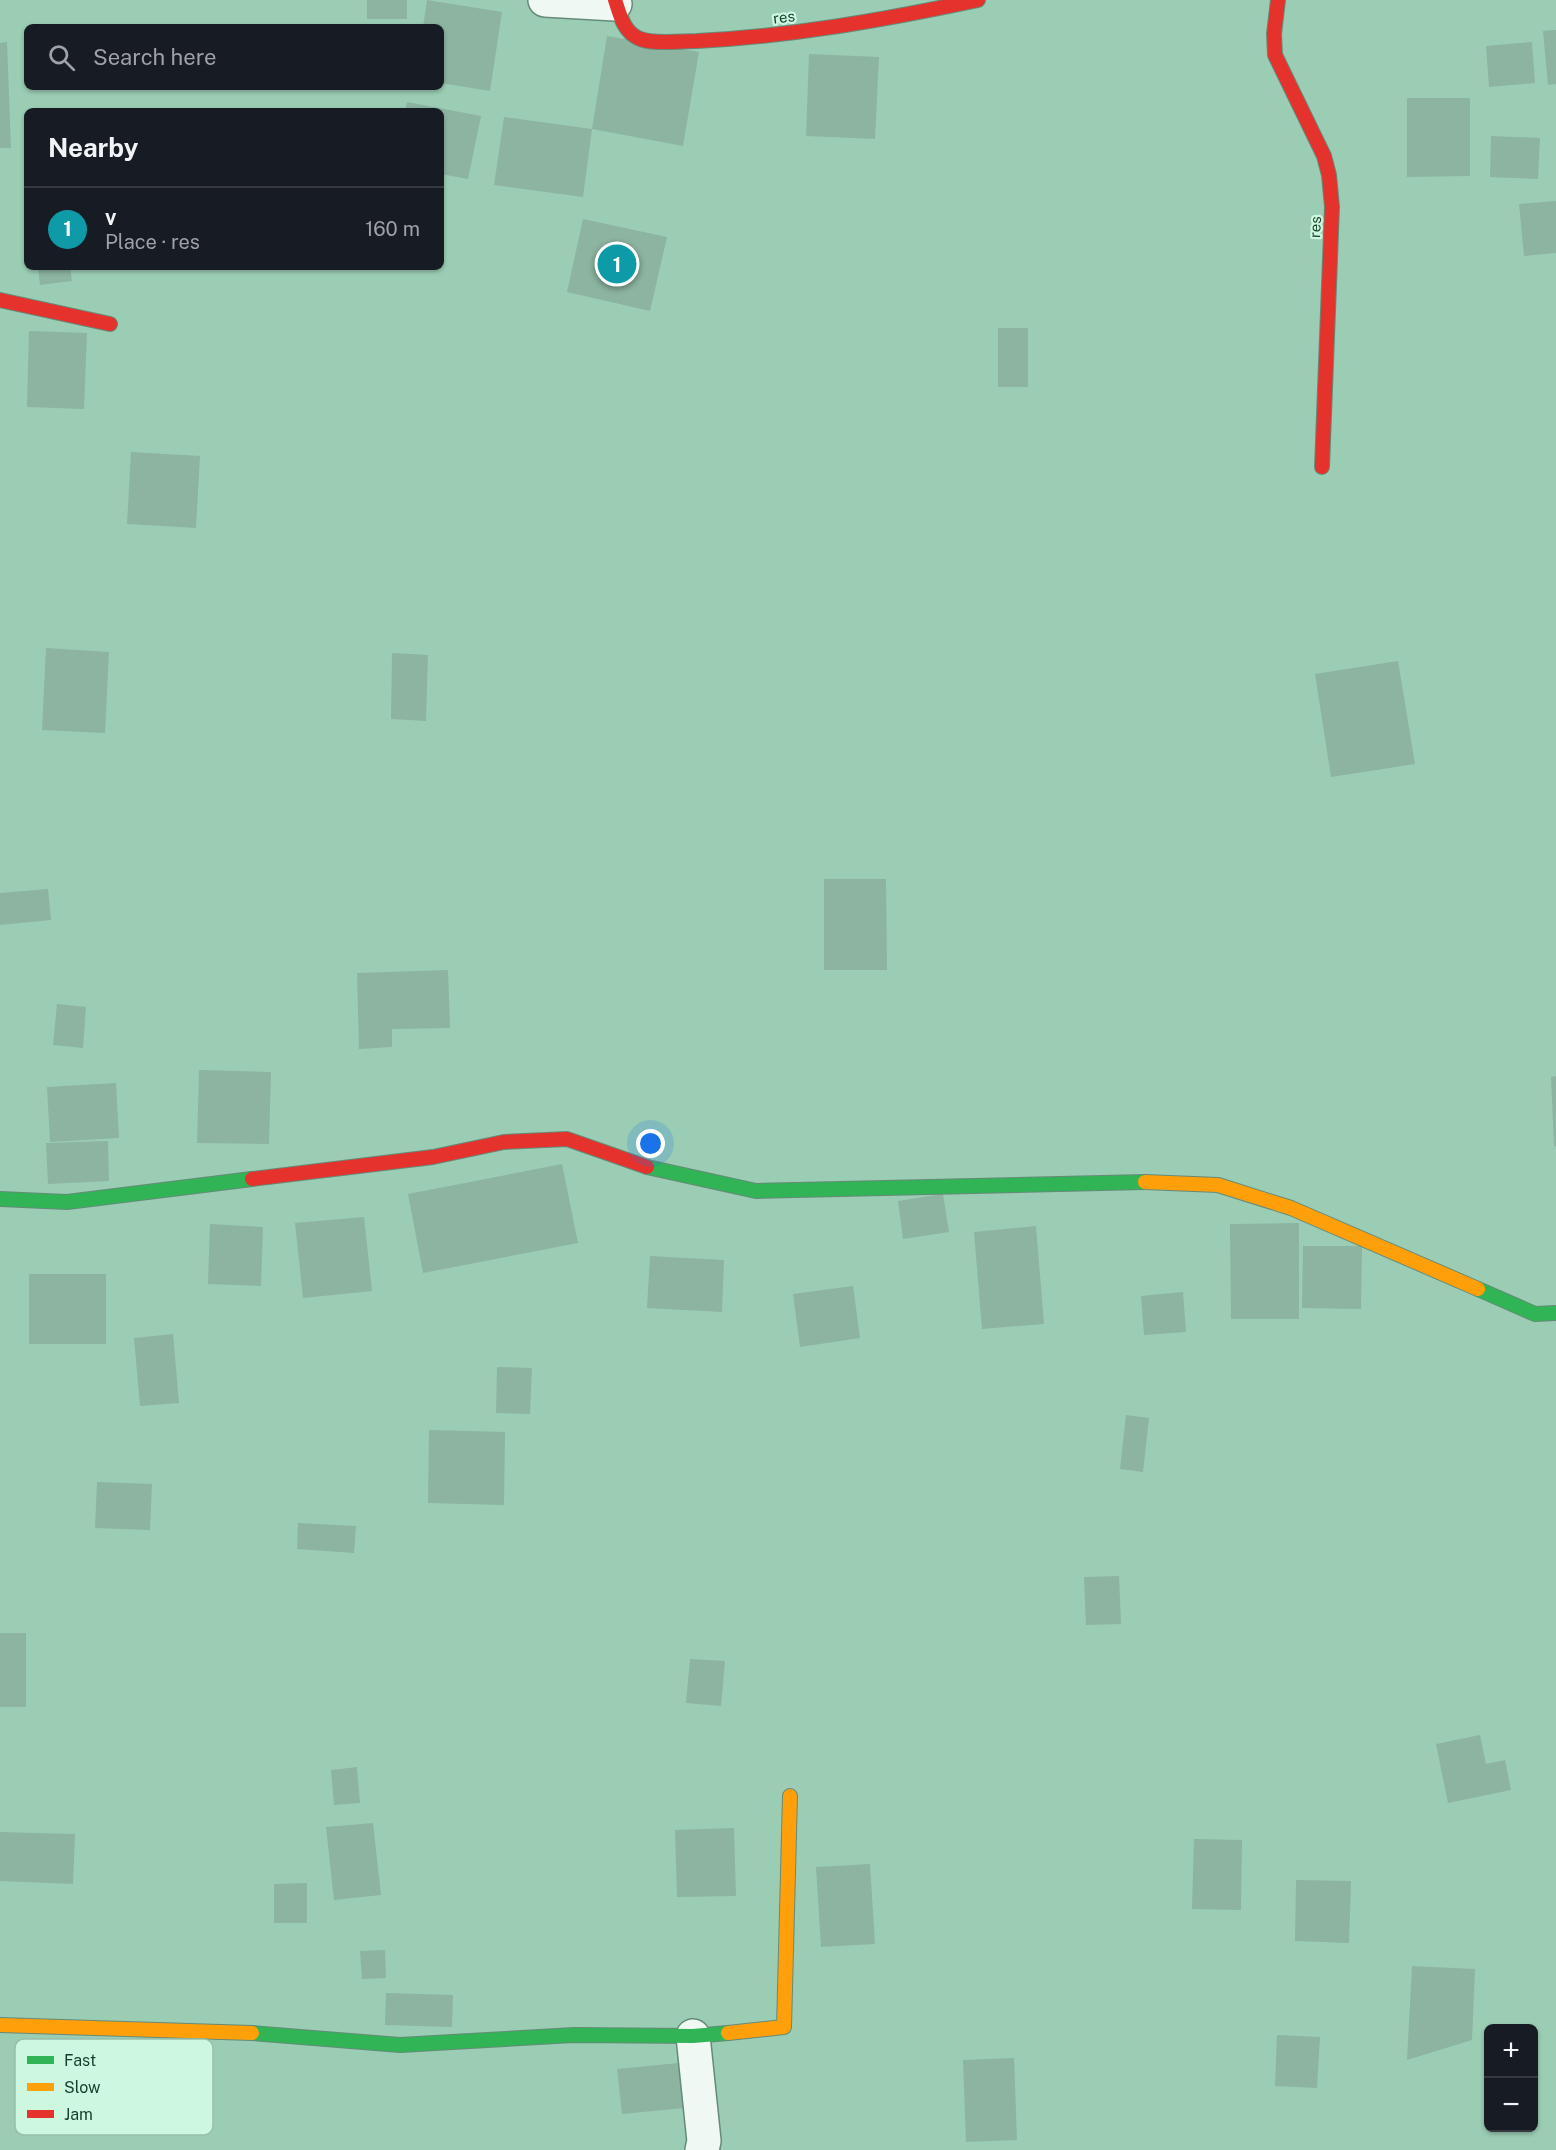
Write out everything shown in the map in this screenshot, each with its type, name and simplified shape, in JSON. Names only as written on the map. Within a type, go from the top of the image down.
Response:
[{"type":"street","points":[[546,0],[615,2]]},
{"type":"street","name":"res","points":[[615,2],[626,29],[639,39],[666,42],[750,38],[879,11],[978,0]]},
{"type":"street","name":"res","points":[[1278,0],[1274,34],[1275,55],[1324,156],[1329,175],[1332,207],[1322,467]]},
{"type":"street","points":[[0,300],[110,324]]},
{"type":"street","points":[[0,1199],[68,1202],[433,1157],[504,1142],[567,1139],[651,1168],[756,1191],[1131,1182],[1218,1185],[1291,1208],[1535,1314],[1556,1313]]},
{"type":"street","points":[[0,2025],[243,2032],[400,2045],[574,2036],[693,2036],[784,2027],[790,1796]]},
{"type":"street","points":[[693,2036],[704,2141],[702,2150]]},
{"type":"building","points":[[367,0],[407,0],[407,19],[367,19]]},
{"type":"building","points":[[427,0],[502,12],[490,91],[444,83],[444,24],[423,24]]},
{"type":"building","points":[[1556,30],[1556,84],[1548,85],[1543,31]]},
{"type":"building","points":[[607,36],[699,52],[683,146],[592,129]]},
{"type":"building","points":[[7,42],[11,148],[0,148],[0,43]]},
{"type":"building","points":[[1532,42],[1535,83],[1489,87],[1486,46]]},
{"type":"building","points":[[809,54],[879,57],[875,139],[806,136]]},
{"type":"building","points":[[1407,98],[1470,98],[1470,176],[1407,177]]},
{"type":"building","points":[[407,102],[439,108],[406,108]]},
{"type":"building","points":[[444,109],[481,116],[468,179],[444,175]]},
{"type":"building","points":[[504,117],[592,129],[583,197],[494,185]]},
{"type":"building","points":[[1491,136],[1540,138],[1538,179],[1490,177]]},
{"type":"building","points":[[1556,201],[1556,253],[1524,256],[1519,204]]},
{"type":"building","points":[[583,219],[667,237],[650,311],[567,292]]},
{"type":"building","points":[[38,270],[70,270],[72,281],[40,285]]},
{"type":"building","points":[[998,328],[1028,328],[1028,387],[998,387]]},
{"type":"building","points":[[29,331],[87,333],[84,409],[27,407]]},
{"type":"building","points":[[131,452],[200,456],[196,528],[127,524]]},
{"type":"building","points":[[46,648],[109,652],[105,733],[42,730]]},
{"type":"building","points":[[392,653],[428,655],[426,721],[391,719]]},
{"type":"building","points":[[1398,661],[1415,764],[1331,777],[1315,674]]},
{"type":"building","points":[[824,879],[886,879],[887,970],[824,970]]},
{"type":"building","points":[[48,889],[51,920],[0,925],[0,893]]},
{"type":"building","points":[[448,970],[450,1028],[392,1029],[392,1047],[359,1049],[357,973]]},
{"type":"building","points":[[57,1004],[86,1007],[83,1048],[53,1045]]},
{"type":"building","points":[[199,1070],[271,1072],[269,1144],[197,1143]]},
{"type":"building","points":[[1556,1076],[1556,1146],[1554,1146],[1551,1077]]},
{"type":"building","points":[[116,1083],[119,1138],[50,1142],[47,1087]]},
{"type":"building","points":[[108,1141],[109,1181],[48,1184],[46,1143]]},
{"type":"building","points":[[562,1164],[578,1243],[423,1273],[408,1194]]},
{"type":"building","points":[[943,1194],[949,1232],[903,1239],[898,1201]]},
{"type":"building","points":[[364,1217],[372,1291],[303,1298],[295,1223]]},
{"type":"building","points":[[1299,1223],[1299,1319],[1231,1319],[1230,1224]]},
{"type":"building","points":[[210,1224],[263,1227],[261,1286],[208,1284]]},
{"type":"building","points":[[1036,1226],[1044,1324],[982,1329],[974,1232]]},
{"type":"building","points":[[1303,1246],[1362,1246],[1361,1309],[1302,1308]]},
{"type":"building","points":[[650,1256],[724,1260],[722,1312],[647,1308]]},
{"type":"building","points":[[29,1274],[106,1274],[106,1344],[29,1344]]},
{"type":"building","points":[[853,1286],[860,1338],[800,1347],[793,1294]]},
{"type":"building","points":[[1183,1292],[1186,1332],[1144,1335],[1141,1296]]},
{"type":"building","points":[[173,1334],[179,1403],[140,1406],[134,1338]]},
{"type":"building","points":[[497,1367],[532,1368],[530,1414],[496,1413]]},
{"type":"building","points":[[1126,1415],[1149,1418],[1143,1472],[1120,1469]]},
{"type":"building","points":[[429,1430],[505,1432],[504,1505],[428,1503]]},
{"type":"building","points":[[97,1482],[152,1484],[150,1530],[95,1528]]},
{"type":"building","points":[[298,1523],[356,1526],[354,1553],[297,1549]]},
{"type":"building","points":[[1119,1576],[1121,1624],[1086,1625],[1084,1577]]},
{"type":"building","points":[[0,1633],[26,1633],[26,1707],[0,1707]]},
{"type":"building","points":[[690,1659],[725,1661],[721,1706],[686,1703]]},
{"type":"building","points":[[1480,1735],[1486,1764],[1505,1760],[1511,1790],[1448,1803],[1436,1744]]},
{"type":"building","points":[[357,1767],[360,1803],[334,1805],[331,1770]]},
{"type":"building","points":[[373,1823],[381,1895],[334,1900],[326,1827]]},
{"type":"building","points":[[734,1828],[736,1896],[677,1897],[675,1830]]},
{"type":"building","points":[[0,1832],[75,1834],[73,1884],[0,1881]]},
{"type":"building","points":[[1194,1839],[1242,1840],[1241,1910],[1192,1909]]},
{"type":"building","points":[[870,1864],[875,1944],[821,1947],[816,1867]]},
{"type":"building","points":[[1296,1880],[1351,1881],[1349,1943],[1295,1941]]},
{"type":"building","points":[[307,1883],[307,1923],[274,1923],[274,1884]]},
{"type":"building","points":[[385,1950],[386,1978],[362,1979],[360,1951]]},
{"type":"building","points":[[1412,1966],[1475,1969],[1472,2040],[1407,2060]]},
{"type":"building","points":[[386,1993],[453,1995],[452,2027],[385,2025]]},
{"type":"building","points":[[1277,2035],[1320,2037],[1317,2088],[1275,2086]]},
{"type":"building","points":[[1014,2058],[1017,2140],[966,2142],[963,2060]]},
{"type":"building","points":[[689,2062],[694,2107],[622,2114],[617,2069]]},
{"type":"traffic: fast","points":[[647,1167],[756,1191],[1145,1182]]},
{"type":"traffic: fast","points":[[0,1199],[67,1202],[252,1179]]},
{"type":"traffic: fast","points":[[1478,1289],[1535,1314],[1556,1313]]},
{"type":"traffic: fast","points":[[252,2033],[400,2045],[574,2035],[693,2036],[728,2033]]},
{"type":"traffic: slow","points":[[1145,1182],[1218,1185],[1291,1208],[1478,1289]]},
{"type":"traffic: slow","points":[[728,2033],[784,2027],[790,1796]]},
{"type":"traffic: slow","points":[[0,2025],[252,2033]]},
{"type":"traffic: jam","points":[[615,0],[623,22],[633,35],[644,40],[666,42],[733,39],[803,31],[978,0]]},
{"type":"traffic: jam","points":[[1278,0],[1274,34],[1275,55],[1324,156],[1329,175],[1332,207],[1322,467]]},
{"type":"traffic: jam","points":[[0,300],[110,324]]},
{"type":"traffic: jam","points":[[252,1179],[433,1157],[504,1142],[567,1139],[647,1167]]},
{"type":"place","name":"v","points":[[617,264]]}]
